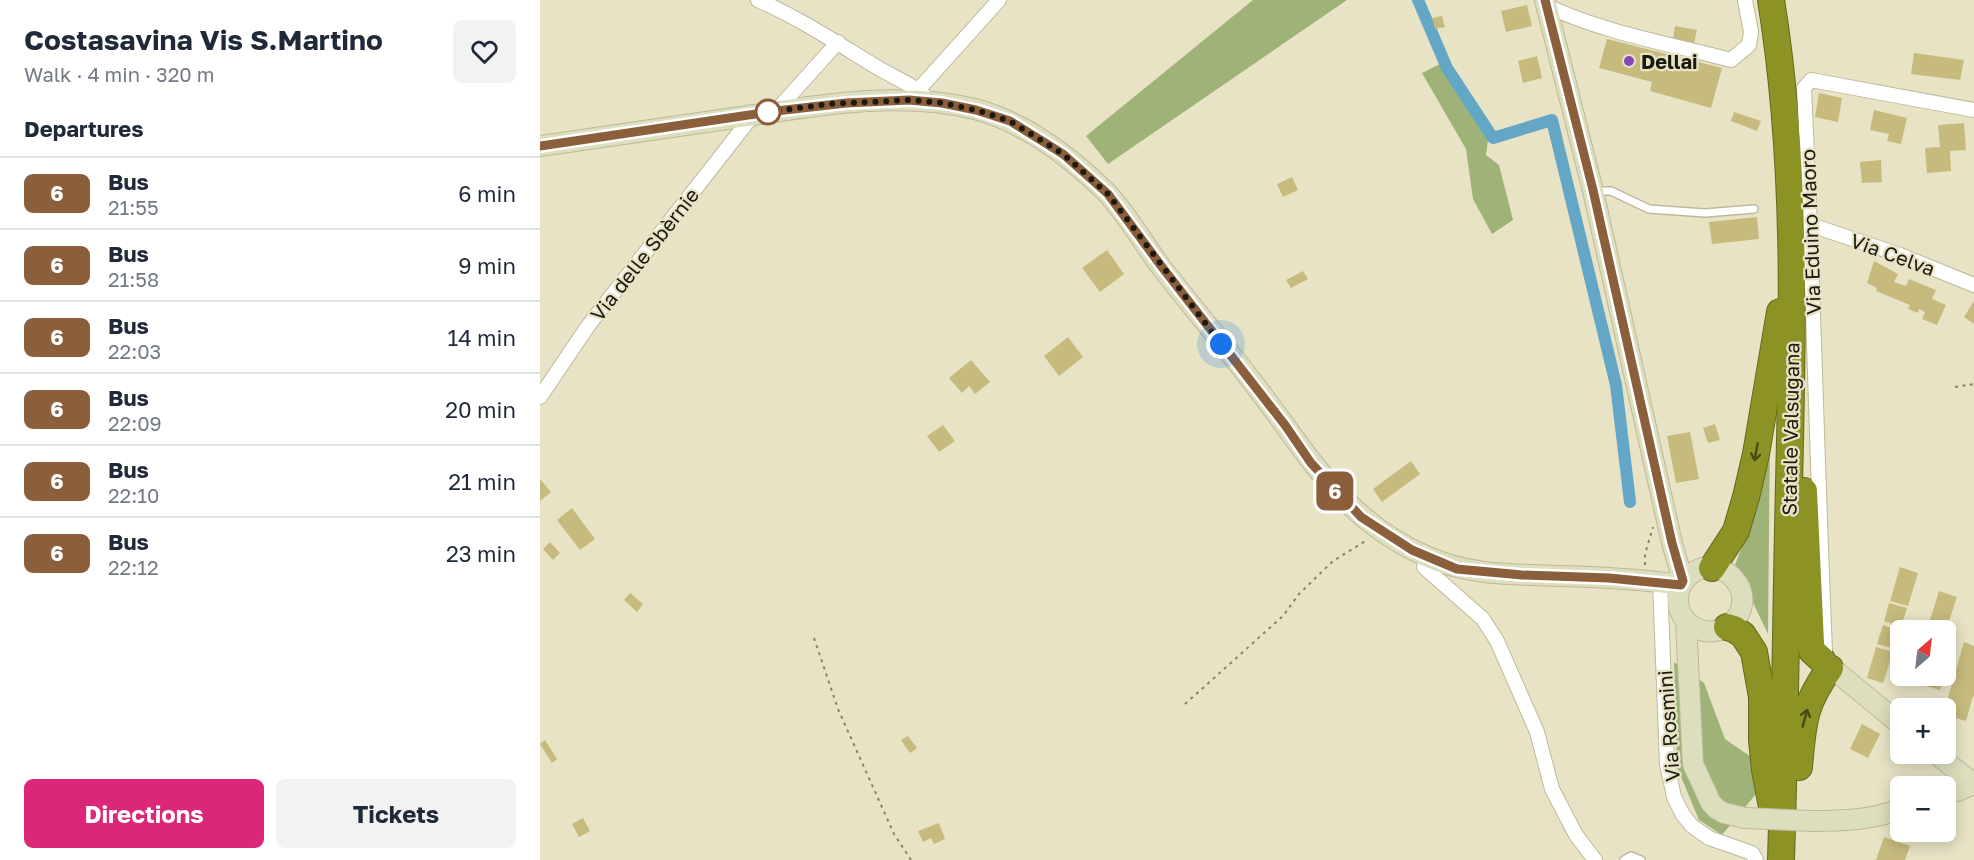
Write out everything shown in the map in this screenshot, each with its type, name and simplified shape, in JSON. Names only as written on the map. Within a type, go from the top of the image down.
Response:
[{"type":"highway","name":"Statale Valsugana","points":[[1760,0],[1778,147],[1786,312],[1770,860]]},
{"type":"highway","name":"Statale Valsugana","points":[[1771,0],[1780,56],[1789,146],[1781,860]]},
{"type":"highway","points":[[1689,580],[1736,531],[1756,454],[1786,312]]},
{"type":"highway","points":[[1786,312],[1801,336],[1810,643],[1812,651],[1826,664],[1811,697],[1803,724],[1793,860]]},
{"type":"highway","points":[[1716,629],[1734,629],[1743,635],[1754,652],[1761,697],[1765,770],[1772,808]]},
{"type":"street","points":[[758,0],[838,42],[925,96],[1010,121],[1063,154],[1108,194],[1285,425],[1311,463],[1361,517],[1382,531],[1427,556],[1457,569],[1522,575],[1660,582],[1729,574],[1736,581],[1741,592],[1742,601],[1739,613],[1716,629],[1686,657]]},
{"type":"street","points":[[540,146],[829,104],[909,100],[925,96],[999,0]]},
{"type":"street","points":[[1546,3],[1572,18],[1731,60],[1749,45],[1751,33],[1745,0]]},
{"type":"street","points":[[1546,3],[1593,190],[1675,555],[1689,580],[1679,609],[1686,621],[1695,628],[1716,629]]},
{"type":"street","points":[[776,111],[838,42]]},
{"type":"street","name":"Via Eduino Maoro","points":[[1826,664],[1804,88],[1811,80],[1974,110]]},
{"type":"street","name":"Via delle Sbèrnie","points":[[540,397],[588,326],[753,115]]},
{"type":"street","name":"Via Celva","points":[[1811,225],[1900,255],[1974,285]]},
{"type":"street","points":[[1660,582],[1675,555]]},
{"type":"street","points":[[1427,556],[1424,567],[1483,619],[1497,641],[1537,732],[1552,789],[1576,835],[1595,860]]},
{"type":"street","name":"Via Rosmini","points":[[1660,582],[1667,764],[1674,796],[1683,815],[1692,826],[1709,838],[1752,853],[1756,860]]},
{"type":"street","points":[[1686,621],[1693,764],[1711,803],[1717,809],[1745,818],[1812,821],[1846,821],[1890,814]]},
{"type":"street","points":[[1826,664],[1890,716]]},
{"type":"street","points":[[1948,764],[1974,784],[1956,791]]},
{"type":"lane","points":[[1593,190],[1611,191],[1649,209],[1705,213],[1754,209]]},
{"type":"lane","points":[[1624,860],[1631,856],[1641,860]]},
{"type":"path","points":[[1955,387],[1974,384]]},
{"type":"path","points":[[1185,704],[1283,616],[1299,594],[1333,561],[1382,531]]},
{"type":"path","points":[[814,638],[848,730],[894,834],[911,860]]},
{"type":"green space","points":[[1253,0],[1347,0],[1108,164],[1086,136]]},
{"type":"green space","points":[[1444,62],[1489,132],[1486,155],[1499,165],[1513,220],[1492,234],[1473,199],[1466,149],[1422,73]]},
{"type":"green space","points":[[1770,431],[1768,634],[1735,565],[1748,531]]},
{"type":"green space","points":[[1674,662],[1704,683],[1725,739],[1754,759],[1756,794],[1722,835],[1699,820],[1677,767]]},
{"type":"building","points":[[1527,5],[1532,26],[1506,32],[1501,11]]},
{"type":"building","points":[[1442,16],[1445,27],[1435,29],[1432,18]]},
{"type":"building","points":[[1675,26],[1697,30],[1694,43],[1673,39]]},
{"type":"building","points":[[1607,39],[1722,68],[1711,108],[1650,91],[1652,82],[1599,68]]},
{"type":"building","points":[[1914,53],[1964,60],[1960,80],[1911,74]]},
{"type":"building","points":[[1537,56],[1542,78],[1523,83],[1518,61]]},
{"type":"building","points":[[1819,93],[1842,98],[1838,122],[1815,117]]},
{"type":"building","points":[[1874,110],[1907,118],[1901,144],[1887,141],[1889,134],[1870,130]]},
{"type":"building","points":[[1734,112],[1761,121],[1757,131],[1731,121]]},
{"type":"building","points":[[1964,123],[1966,150],[1950,151],[1951,171],[1927,173],[1925,148],[1940,147],[1938,125]]},
{"type":"building","points":[[1881,160],[1882,182],[1862,183],[1860,162]]},
{"type":"building","points":[[1292,177],[1298,190],[1283,197],[1277,184]]},
{"type":"building","points":[[1757,217],[1759,239],[1712,244],[1709,222]]},
{"type":"building","points":[[1107,250],[1124,274],[1100,292],[1082,268]]},
{"type":"building","points":[[1874,261],[1898,274],[1894,282],[1906,286],[1909,279],[1936,290],[1932,299],[1946,305],[1937,325],[1922,319],[1925,312],[1919,309],[1918,313],[1908,309],[1910,305],[1876,291],[1877,288],[1867,283]]},
{"type":"building","points":[[1303,271],[1308,279],[1291,288],[1286,280]]},
{"type":"building","points":[[1974,301],[1974,324],[1964,317]]},
{"type":"building","points":[[1068,337],[1083,357],[1059,376],[1044,356]]},
{"type":"building","points":[[971,360],[990,382],[975,394],[969,386],[962,393],[949,378]]},
{"type":"building","points":[[1715,424],[1720,440],[1708,443],[1703,428]]},
{"type":"building","points":[[943,425],[955,441],[939,452],[927,436]]},
{"type":"building","points":[[1690,432],[1699,479],[1676,483],[1667,436]]},
{"type":"building","points":[[1411,461],[1420,474],[1382,502],[1373,489]]},
{"type":"building","points":[[540,479],[551,492],[540,501]]},
{"type":"building","points":[[572,508],[595,539],[580,550],[557,520]]},
{"type":"building","points":[[550,542],[560,553],[553,560],[543,549]]},
{"type":"building","points":[[1900,567],[1918,573],[1908,606],[1890,601]]},
{"type":"building","points":[[1939,591],[1957,597],[1949,620],[1930,620]]},
{"type":"building","points":[[630,593],[643,604],[637,612],[624,600]]},
{"type":"building","points":[[1889,603],[1907,608],[1903,620],[1890,620],[1890,623],[1884,621]]},
{"type":"building","points":[[1883,625],[1890,627],[1890,648],[1877,644]]},
{"type":"building","points":[[1964,642],[1974,646],[1974,697],[1966,721],[1956,718],[1956,698],[1948,698],[1951,686],[1956,686],[1956,670]]},
{"type":"building","points":[[1876,647],[1890,651],[1890,661],[1883,683],[1867,678]]},
{"type":"building","points":[[1926,686],[1941,686],[1940,690]]},
{"type":"building","points":[[1862,724],[1880,734],[1868,758],[1850,749]]},
{"type":"building","points":[[908,736],[917,748],[910,753],[901,740]]},
{"type":"building","points":[[545,740],[557,759],[552,763],[540,744]]},
{"type":"building","points":[[583,818],[590,831],[579,837],[572,824]]},
{"type":"building","points":[[939,823],[945,839],[934,844],[931,838],[923,842],[918,831]]},
{"type":"building","points":[[1884,837],[1890,839],[1890,842],[1910,846],[1905,860],[1876,860]]},
{"type":"waterway","points":[[1418,0],[1447,68],[1493,138],[1552,120],[1616,385],[1630,502]]},
{"type":"bus line","name":"6","points":[[540,146],[776,111],[846,103],[909,100],[942,103],[976,110],[1010,121],[1063,154],[1108,194],[1221,344],[1244,370],[1311,463],[1361,517],[1412,550],[1457,569],[1522,575],[1609,578],[1681,585],[1683,581],[1672,543],[1593,190],[1545,0]]},
{"type":"place","name":"Dellai","points":[[1629,61]]},
{"type":"route","points":[[768,112],[829,104],[909,100],[942,103],[976,110],[1010,121],[1063,154],[1108,194],[1221,344]]}]
